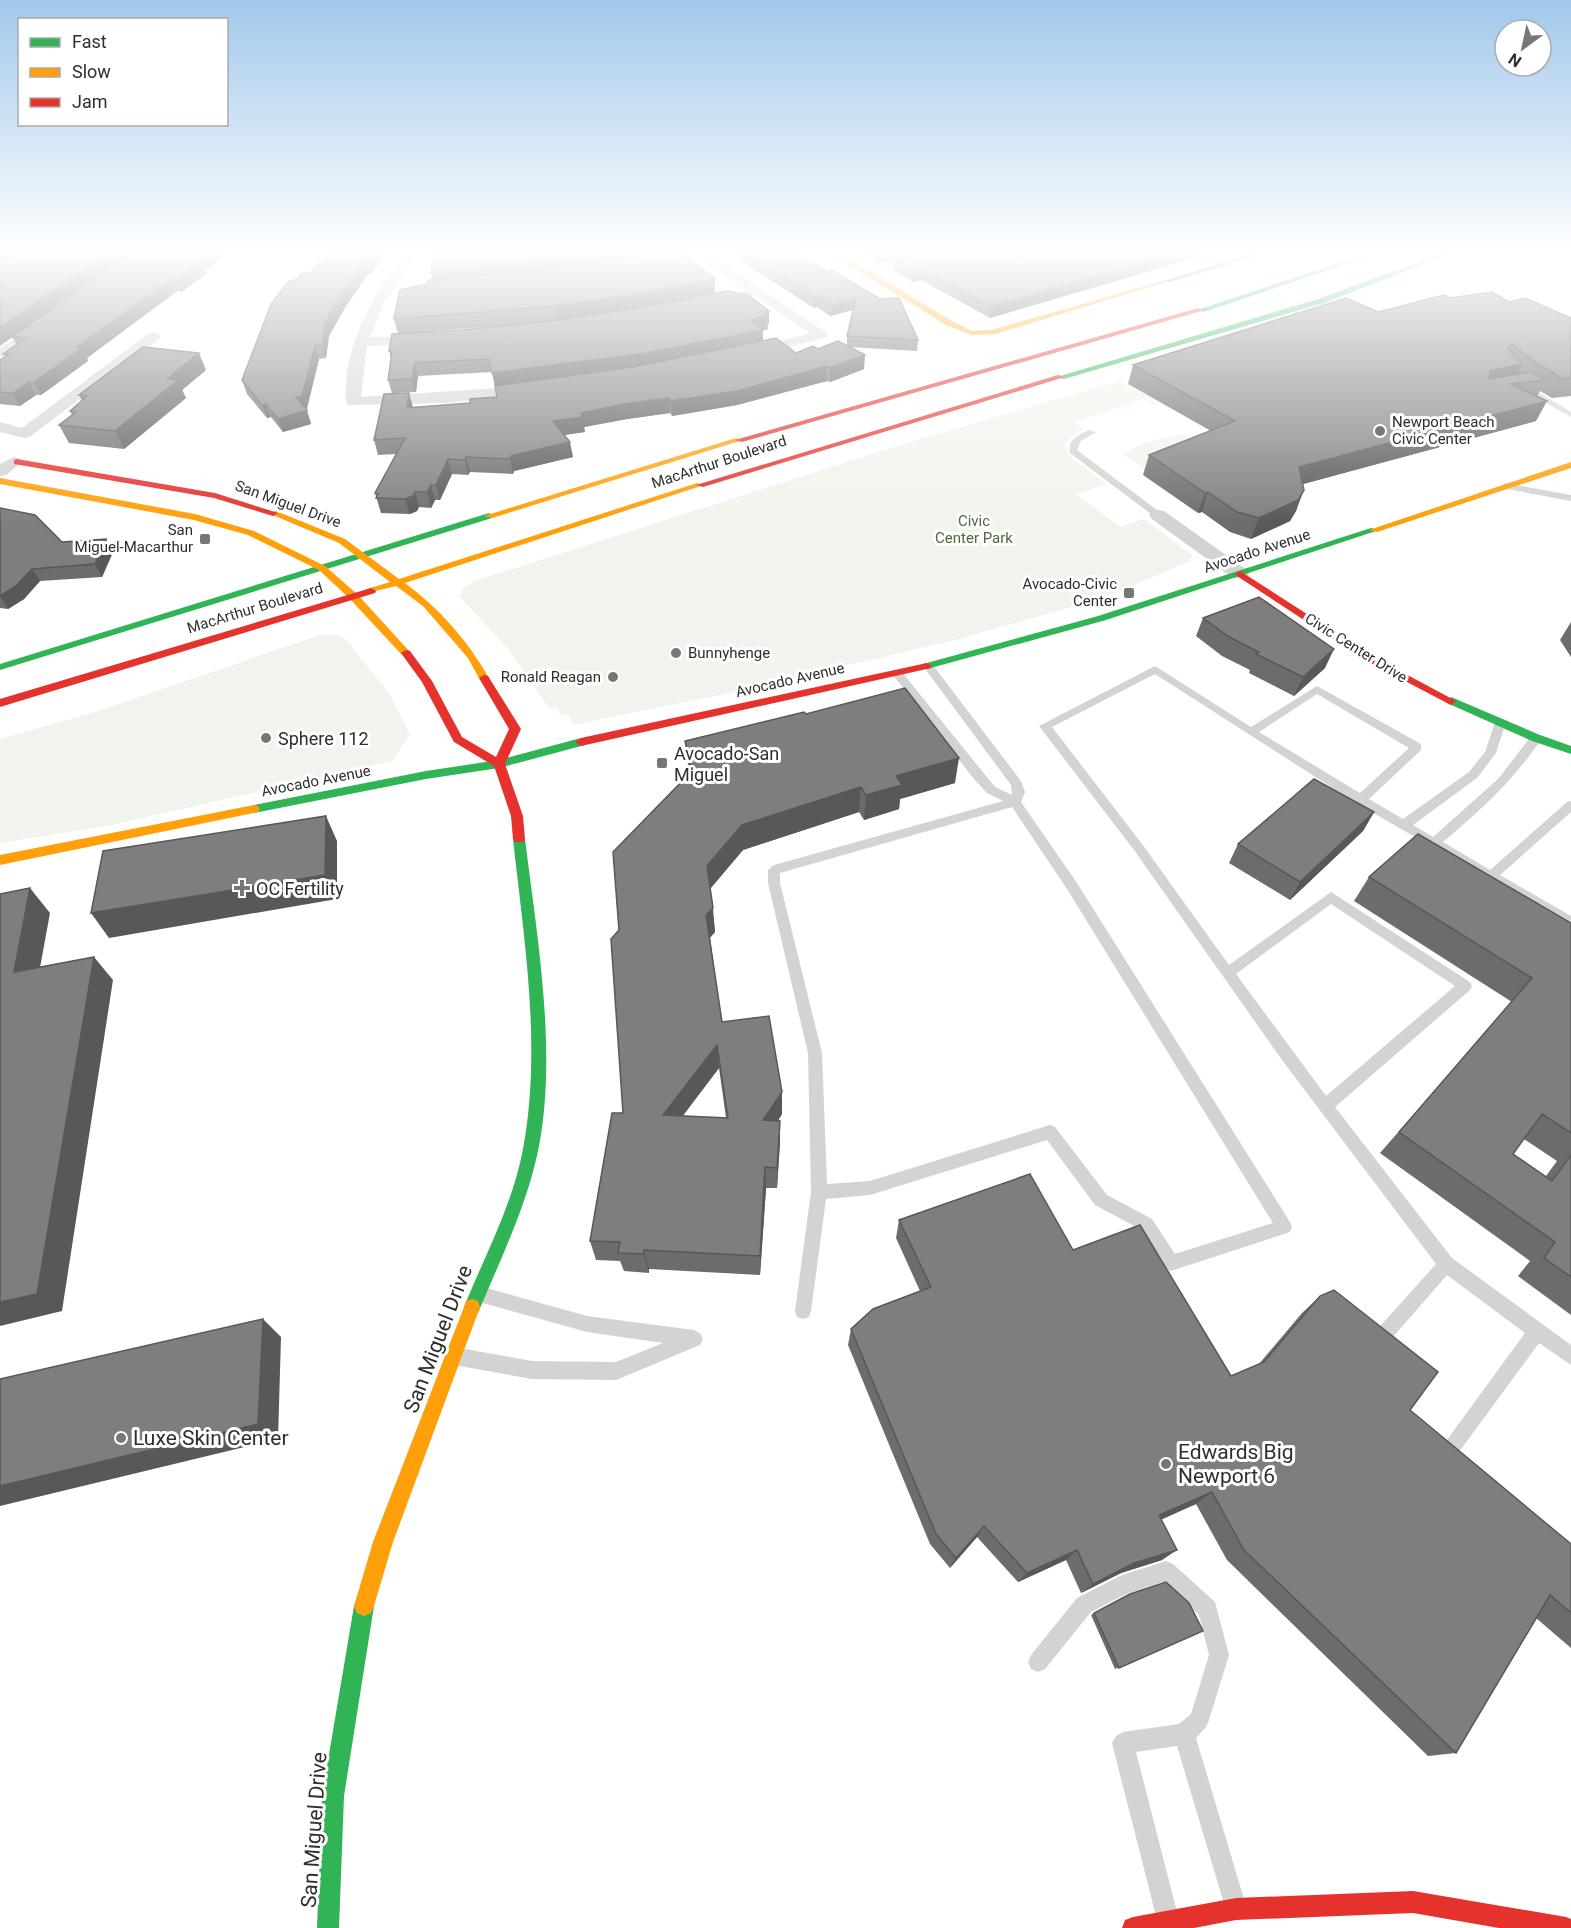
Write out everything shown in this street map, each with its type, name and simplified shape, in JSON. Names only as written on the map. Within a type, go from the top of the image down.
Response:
[{"type":"main road","name":"MacArthur Boulevard","points":[[0,667],[704,450],[1081,344]]},
{"type":"main road","name":"MacArthur Boulevard","points":[[0,703],[400,582],[775,461],[1178,344]]},
{"type":"main road","name":"San Miguel Drive","points":[[5,464],[214,496],[268,511],[342,541],[427,604],[472,657],[515,729],[499,764],[517,816],[521,846],[538,1061],[532,1139],[521,1188],[452,1356],[383,1542],[360,1618],[333,1796],[328,1928]]},
{"type":"main road","name":"Avocado Avenue","points":[[0,860],[426,775],[499,764],[566,745],[928,666],[1040,636],[1240,574],[1571,465]]},
{"type":"main road","points":[[0,481],[195,517],[251,533],[322,568],[353,596],[404,651],[427,681],[458,739],[499,764]]},
{"type":"main road","name":"Civic Center Drive","points":[[1240,574],[1365,656],[1416,686],[1536,738],[1571,750]]},
{"type":"main road","points":[[1133,1928],[1236,1909],[1413,1902],[1566,1928]]},
{"type":"street","points":[[0,354],[15,344]]},
{"type":"street","points":[[0,427],[26,433],[143,344]]},
{"type":"street","points":[[360,344],[354,371],[353,402],[446,398],[549,389]]},
{"type":"street","points":[[738,357],[785,344]]},
{"type":"street","name":"Civic Center Drive","points":[[1158,515],[1240,574]]},
{"type":"lane","points":[[1517,385],[1571,415]]},
{"type":"lane","points":[[1092,432],[1078,438],[1073,445],[1073,451],[1158,515]]},
{"type":"lane","points":[[1505,486],[1571,498]]},
{"type":"lane","points":[[928,666],[1017,784],[1019,792],[1015,802]]},
{"type":"lane","points":[[1571,922],[1360,800],[1155,669],[1045,726],[1138,847],[1325,1106],[1446,1264],[1571,1356]]},
{"type":"lane","points":[[819,1192],[870,1188],[1050,1132],[1101,1200],[1146,1224],[1172,1263],[1284,1227],[1072,886],[1015,802],[991,790],[978,776],[897,673]]},
{"type":"lane","points":[[1251,732],[1317,689],[1417,747],[1360,800]]},
{"type":"lane","points":[[1404,825],[1473,775],[1490,753],[1500,722]]},
{"type":"lane","points":[[1434,843],[1488,797],[1521,762],[1536,738]]},
{"type":"lane","points":[[803,1311],[819,1192],[815,1053],[774,883],[774,870],[1015,802]]},
{"type":"lane","points":[[1491,876],[1571,805]]},
{"type":"lane","points":[[1228,973],[1331,897],[1465,986],[1325,1106]]},
{"type":"lane","points":[[1380,1339],[1446,1264]]},
{"type":"lane","points":[[452,1356],[532,1370],[616,1371],[694,1339],[586,1324],[477,1293]]},
{"type":"lane","points":[[1450,1450],[1537,1331]]},
{"type":"lane","points":[[1038,1662],[1084,1605],[1122,1585],[1166,1570],[1208,1610],[1219,1655],[1199,1720],[1184,1734],[1123,1743],[1168,1920]]},
{"type":"lane","points":[[1184,1734],[1236,1909]]},
{"type":"green space","name":"Civic Center Park","points":[[1119,381],[1160,403],[1154,405],[1143,399],[1074,422],[1085,429],[1071,437],[1065,445],[1068,454],[1106,484],[1076,494],[1120,527],[1144,519],[1193,556],[1188,562],[1103,598],[955,640],[739,691],[573,725],[568,714],[560,715],[558,707],[549,708],[509,650],[460,597],[464,587],[475,581],[900,445]]},
{"type":"green space","points":[[1182,434],[1207,449],[1148,471],[1123,454],[1146,442]]},
{"type":"green space","points":[[323,634],[339,635],[347,641],[390,695],[410,734],[392,761],[112,825],[0,843],[0,739],[95,712]]},
{"type":"building","points":[[17,344],[81,344],[77,347],[82,348],[34,382],[29,382],[13,393],[0,392],[0,360],[9,354],[3,354]]},
{"type":"building","points":[[256,344],[322,344],[315,346],[302,396],[296,397],[307,410],[278,419],[266,404],[262,405],[242,380]]},
{"type":"building","points":[[390,344],[692,344],[641,354],[492,373],[489,359],[415,363],[412,379],[388,380],[392,351],[389,351]]},
{"type":"building","points":[[747,344],[784,344],[796,353],[813,346],[818,349],[831,344],[844,344],[865,355],[830,368],[827,366],[737,391],[671,401],[669,398],[625,404],[581,413],[583,417],[553,421],[570,442],[511,456],[510,459],[466,457],[465,460],[448,459],[436,485],[431,485],[427,492],[415,492],[413,496],[405,499],[376,498],[378,494],[375,493],[405,438],[374,440],[384,394],[409,393],[407,408],[470,403],[470,399],[497,397],[495,386],[633,367]]},
{"type":"building","points":[[1200,344],[1571,344],[1571,378],[1563,379],[1536,363],[1512,344],[1508,349],[1522,364],[1490,371],[1489,379],[1531,372],[1546,380],[1511,384],[1547,401],[1299,467],[1304,490],[1298,500],[1259,518],[1237,512],[1149,455],[1235,421],[1133,365]]},
{"type":"building","points":[[143,347],[199,353],[167,379],[178,380],[115,431],[59,425],[76,412],[70,411],[87,396],[79,395]]},
{"type":"building","points":[[0,508],[35,515],[62,542],[106,539],[95,564],[32,569],[16,586],[0,596]]},
{"type":"building","points":[[1259,597],[1334,649],[1303,677],[1256,654],[1259,652],[1229,637],[1203,618]]},
{"type":"building","points":[[905,688],[959,758],[896,776],[902,785],[866,795],[861,787],[742,825],[707,866],[713,908],[706,915],[722,1022],[769,1016],[782,1092],[763,1120],[780,1121],[777,1168],[765,1167],[760,1256],[644,1250],[644,1254],[618,1253],[620,1242],[590,1241],[612,1113],[623,1113],[611,939],[619,930],[613,852],[692,771],[685,741],[804,712],[806,714]],"holes":[[[717,1045],[728,1118],[663,1115]]]},
{"type":"building","points":[[1314,779],[1374,812],[1300,882],[1238,844]]},
{"type":"building","points":[[326,816],[325,875],[91,913],[103,851]]},
{"type":"building","points":[[1418,834],[1571,923],[1571,1133],[1542,1114],[1513,1154],[1552,1181],[1571,1155],[1571,1277],[1544,1258],[1555,1242],[1399,1132],[1532,978],[1369,877]]},
{"type":"building","points":[[30,888],[14,972],[94,957],[37,1294],[0,1302],[0,894]]},
{"type":"building","name":"Edwards Big Newport 6","points":[[1030,1174],[1073,1250],[1140,1225],[1231,1376],[1264,1362],[1320,1296],[1334,1290],[1438,1372],[1410,1410],[1571,1544],[1571,1613],[1550,1595],[1456,1753],[1244,1550],[1212,1492],[1159,1515],[1177,1550],[1134,1563],[1093,1584],[1077,1550],[1027,1573],[984,1526],[956,1558],[936,1534],[851,1329],[873,1309],[931,1287],[899,1220]]},
{"type":"building","points":[[263,1319],[258,1424],[0,1486],[0,1379]]},
{"type":"building","points":[[1166,1582],[1189,1603],[1203,1631],[1119,1668],[1094,1613],[1130,1594]]},
{"type":"traffic: fast","points":[[1061,377],[1174,344]]},
{"type":"traffic: fast","points":[[0,667],[489,516]]},
{"type":"traffic: fast","points":[[927,666],[1102,618],[1374,530]]},
{"type":"traffic: fast","points":[[1451,701],[1536,738],[1571,750]]},
{"type":"traffic: fast","points":[[254,809],[426,775],[499,764],[581,742]]},
{"type":"traffic: fast","points":[[472,1307],[521,1189],[531,1149],[536,1106],[538,1062],[536,1015],[519,839]]},
{"type":"traffic: fast","points":[[328,1928],[333,1796],[364,1606]]},
{"type":"traffic: slow","points":[[489,516],[739,440]]},
{"type":"traffic: slow","points":[[1374,530],[1571,465]]},
{"type":"traffic: slow","points":[[0,481],[195,517],[251,533],[322,568],[353,596],[406,653]]},
{"type":"traffic: slow","points":[[371,591],[700,485]]},
{"type":"traffic: slow","points":[[273,513],[342,541],[427,604],[472,657],[484,678]]},
{"type":"traffic: slow","points":[[0,860],[254,809]]},
{"type":"traffic: slow","points":[[364,1606],[383,1542],[472,1307]]},
{"type":"traffic: jam","points":[[739,440],[1080,344]]},
{"type":"traffic: jam","points":[[700,485],[1061,377]]},
{"type":"traffic: jam","points":[[17,462],[215,496],[273,513]]},
{"type":"traffic: jam","points":[[1240,574],[1369,658],[1451,701]]},
{"type":"traffic: jam","points":[[0,703],[371,591]]},
{"type":"traffic: jam","points":[[406,653],[427,681],[458,739],[499,764],[517,816],[519,839]]},
{"type":"traffic: jam","points":[[581,742],[927,666]]},
{"type":"traffic: jam","points":[[484,678],[515,729],[499,764]]},
{"type":"traffic: jam","points":[[1133,1928],[1236,1909],[1413,1902],[1566,1928]]},
{"type":"place","name":"Newport Beach Civic Center","points":[[1380,431]]},
{"type":"place","name":"San Miguel-Macarthur","points":[[205,539]]},
{"type":"place","name":"Avocado-Civic Center","points":[[1129,593]]},
{"type":"place","name":"Bunnyhenge","points":[[676,653]]},
{"type":"place","name":"Ronald Reagan","points":[[613,677]]},
{"type":"place","name":"Sphere 112","points":[[266,738]]},
{"type":"place","name":"Avocado-San Miguel","points":[[662,763]]},
{"type":"place","name":"OC Fertility","points":[[242,888]]},
{"type":"place","name":"Luxe Skin Center","points":[[121,1438]]},
{"type":"place","name":"Edwards Big Newport 6","points":[[1166,1464]]}]
